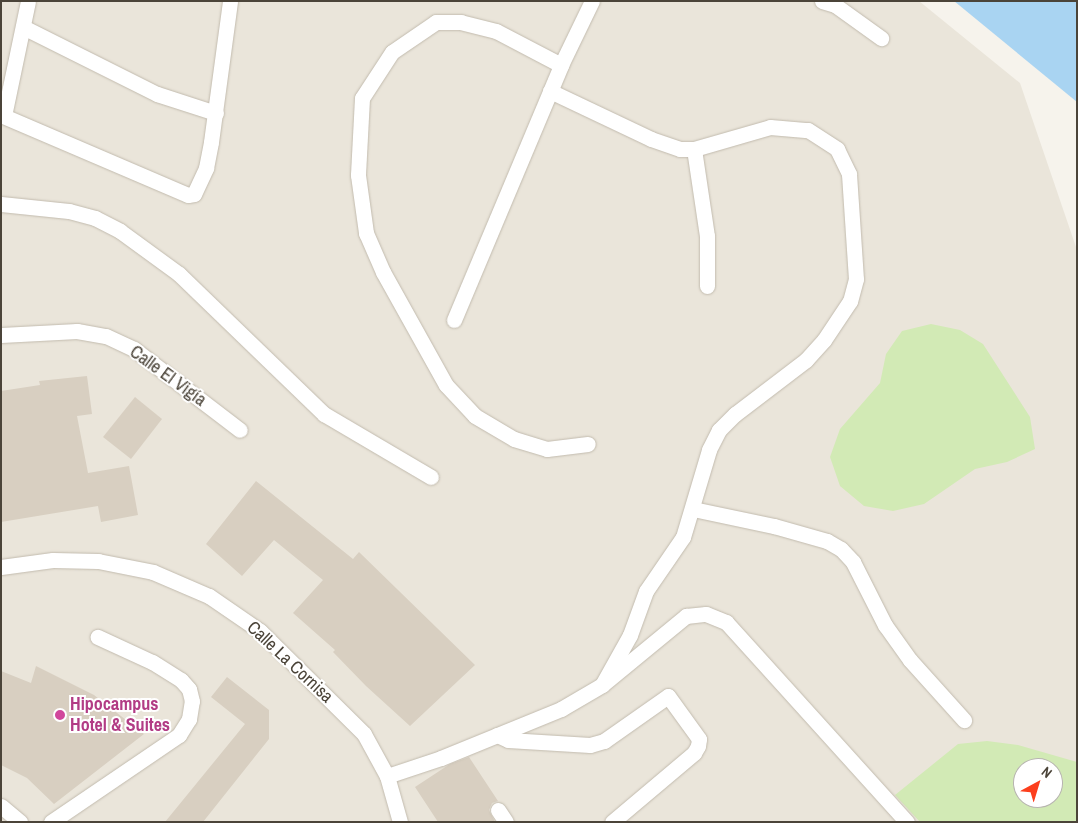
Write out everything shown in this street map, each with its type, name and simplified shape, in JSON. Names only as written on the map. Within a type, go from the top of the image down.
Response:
[{"type":"street","points":[[28,1],[3,115],[188,195],[199,188],[206,168],[216,113],[230,1]]},
{"type":"street","points":[[454,320],[561,65],[592,1]]},
{"type":"street","points":[[822,1],[835,5],[881,38]]},
{"type":"street","points":[[561,65],[496,31],[461,22],[436,22],[392,52],[362,98],[358,175],[366,233],[383,272],[446,385],[475,416],[514,439],[548,450],[588,444]]},
{"type":"street","points":[[23,27],[148,90],[216,113]]},
{"type":"street","points":[[550,91],[651,139],[680,149],[694,149],[770,127],[808,130],[837,149],[849,174],[856,279],[850,300],[824,340],[788,375],[735,414],[719,430],[709,450],[693,509],[683,537],[646,592],[630,635],[602,684]]},
{"type":"street","points":[[694,149],[707,236],[706,286]]},
{"type":"street","points":[[1,204],[69,211],[95,218],[120,231],[179,274],[324,414],[431,477]]},
{"type":"street","name":"Calle El Vigía","points":[[1,335],[77,331],[106,336],[134,349],[240,430]]},
{"type":"street","points":[[693,509],[774,526],[827,541],[841,549],[853,562],[885,625],[910,660],[964,720]]},
{"type":"street","name":"Calle La Cornisa","points":[[1,567],[53,560],[98,561],[153,572],[208,596],[260,631],[315,683],[364,734],[387,776],[400,822]]},
{"type":"street","points":[[387,776],[561,709],[602,684],[686,616],[706,614],[726,622],[907,822]]},
{"type":"street","points":[[51,822],[178,735],[189,719],[192,701],[189,689],[181,680],[152,662],[98,637]]},
{"type":"street","points":[[497,735],[508,740],[590,745],[604,741],[663,696],[668,696],[699,739],[698,746],[694,753],[612,822]]},
{"type":"street","points":[[1,806],[20,822]]},
{"type":"shaded area","points":[[1,1],[919,1],[1020,83],[1077,250],[1077,822],[1,822]]},
{"type":"green space","points":[[931,324],[960,330],[983,344],[1030,417],[1035,449],[1007,462],[975,469],[924,504],[893,511],[864,506],[840,486],[830,457],[840,429],[880,383],[886,354],[902,331]]},
{"type":"green space","points":[[987,741],[1018,745],[1077,762],[1077,822],[920,822],[895,795],[958,744]]},
{"type":"water","points":[[954,1],[1077,1],[1077,102]]},
{"type":"building","points":[[87,376],[92,414],[77,416],[88,473],[129,466],[138,515],[101,522],[98,506],[1,522],[1,391],[40,385],[39,381]]},
{"type":"building","points":[[135,397],[162,419],[131,459],[103,437]]},
{"type":"building","points":[[256,481],[353,559],[359,552],[475,665],[410,726],[366,686],[333,652],[335,650],[293,613],[323,580],[274,540],[242,576],[206,544]]},
{"type":"building","name":"Hipocampus Hotel & Suites","points":[[36,666],[94,695],[144,734],[54,804],[27,778],[1,765],[1,671],[31,683]]},
{"type":"building","points":[[227,677],[269,710],[269,739],[203,822],[165,822],[245,724],[211,697]]},
{"type":"building","points":[[469,757],[498,801],[492,803],[489,810],[495,822],[438,822],[415,787],[450,764]]},
{"type":"place","name":"Hipocampus Hotel & Suites","points":[[60,715]]}]
